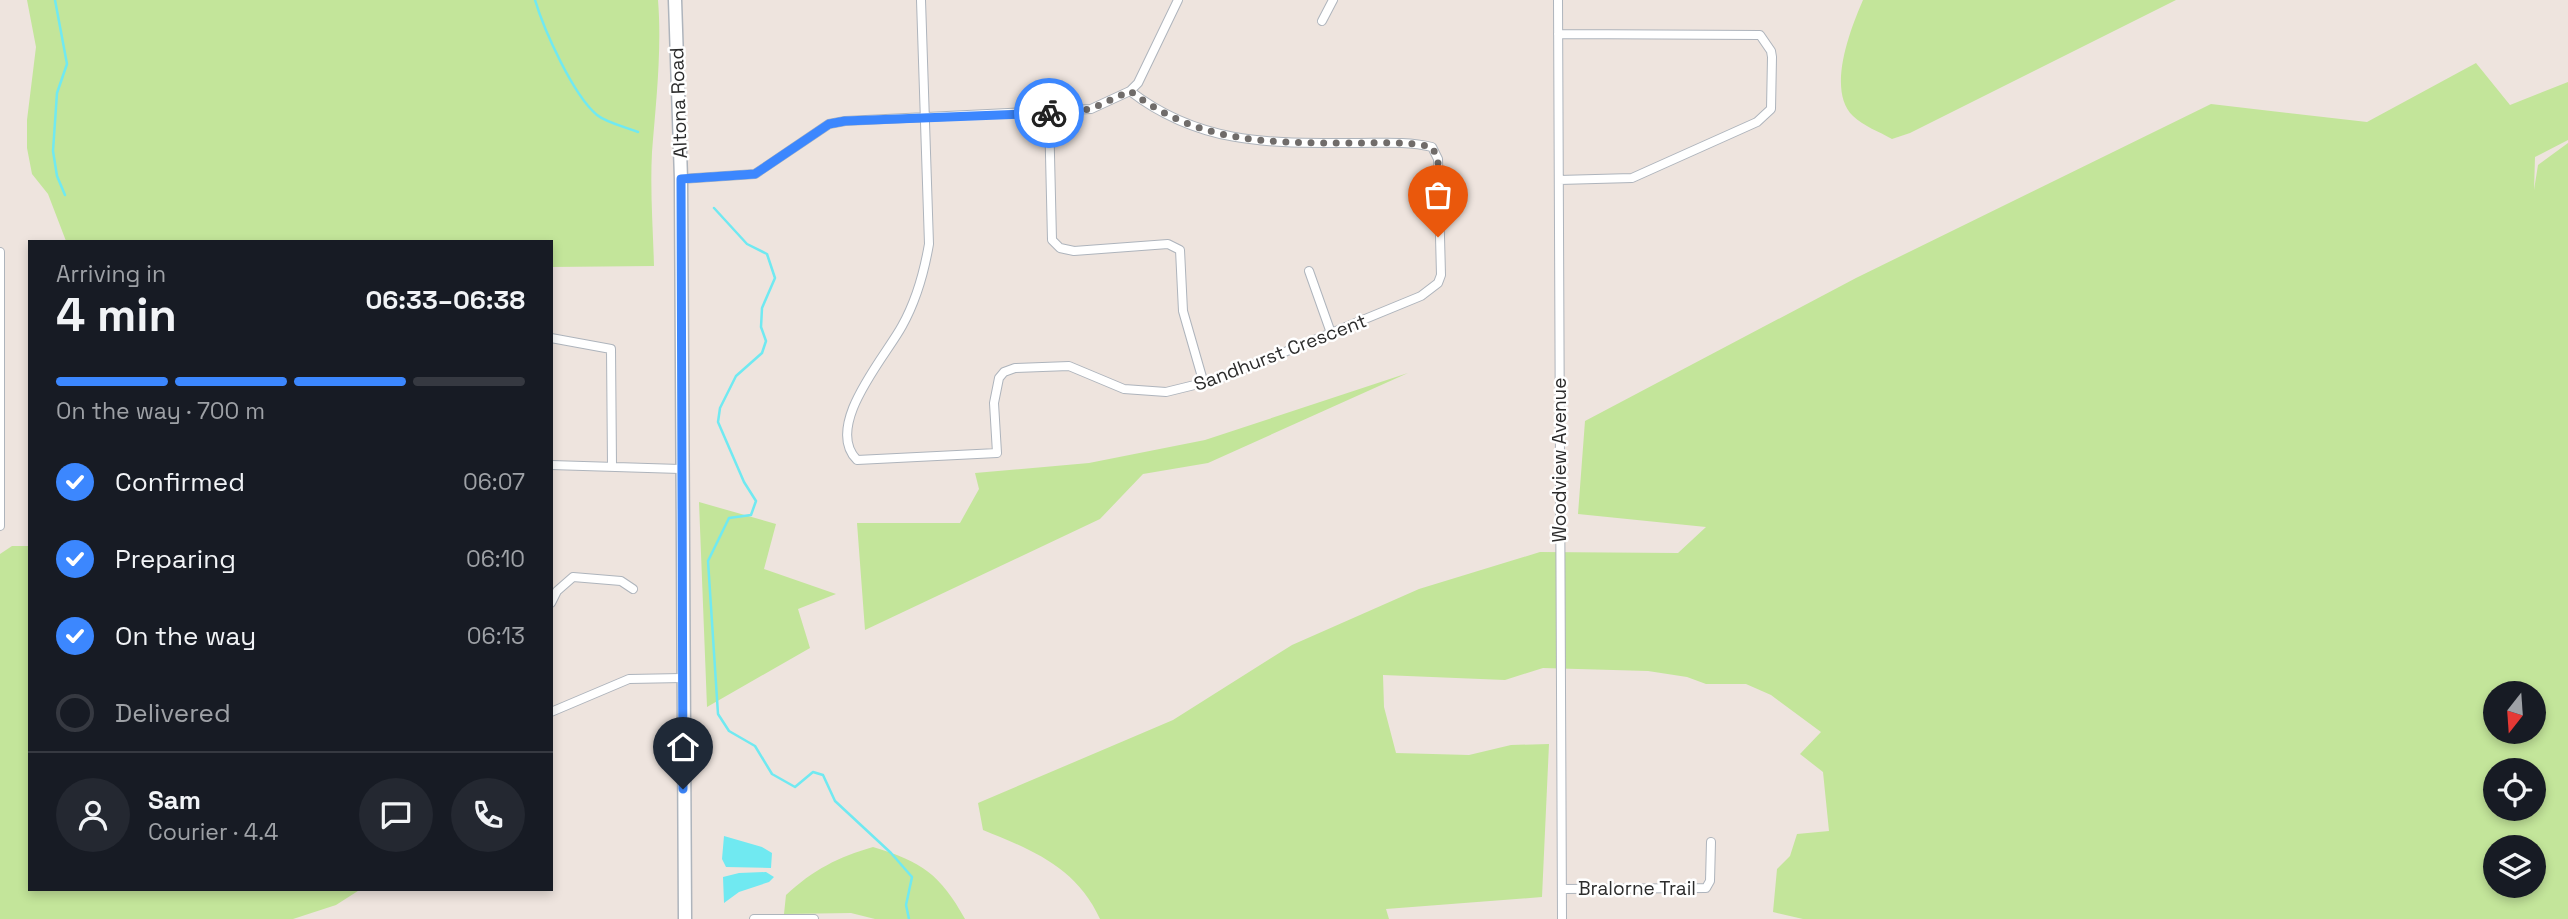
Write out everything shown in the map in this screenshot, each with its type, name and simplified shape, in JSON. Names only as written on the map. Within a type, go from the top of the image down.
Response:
[{"type":"main road","name":"Altona Road","points":[[675,0],[681,179],[680,469],[685,919]]},
{"type":"street","points":[[921,0],[925,117]]},
{"type":"street","points":[[681,179],[755,174],[829,124],[1091,109],[1130,91],[1146,72],[1178,0]]},
{"type":"street","points":[[1322,21],[1333,0]]},
{"type":"street","name":"Woodview Avenue","points":[[1559,0],[1562,919]]},
{"type":"street","points":[[1559,34],[1760,35],[1772,57],[1771,109],[1757,122],[1632,178],[1559,180]]},
{"type":"street","name":"Sandhurst Crescent","points":[[925,117],[929,244],[925,271],[902,326],[856,398],[849,438],[851,455],[857,460],[997,453],[994,403],[999,378],[1004,372],[1015,368],[1069,366],[1124,389],[1144,393],[1204,384],[1421,296],[1438,283],[1438,159],[1432,147],[1408,143],[1276,143],[1231,138],[1184,123],[1130,91]]},
{"type":"street","points":[[1049,113],[1052,240],[1060,248],[1074,251],[1168,244],[1180,250],[1184,311],[1204,384]]},
{"type":"street","points":[[0,252],[0,526]]},
{"type":"street","points":[[1308,271],[1331,333]]},
{"type":"street","points":[[556,338],[611,349],[612,466]]},
{"type":"street","points":[[553,465],[680,469]]},
{"type":"street","points":[[553,599],[557,591],[573,577],[621,581],[633,589]]},
{"type":"street","points":[[553,711],[629,678],[682,678]]},
{"type":"street","name":"Bralorne Trail","points":[[1562,889],[1706,888],[1710,881],[1711,842]]},
{"type":"street","points":[[754,919],[814,919]]},
{"type":"green space","points":[[27,0],[658,0],[659,57],[651,166],[654,266],[553,267],[553,240],[66,240],[48,194],[32,174],[27,148],[27,120],[36,47]]},
{"type":"green space","points":[[1863,0],[2176,0],[1910,133],[1892,139],[1853,116],[1845,105],[1841,91],[1847,42]]},
{"type":"green space","points":[[2476,63],[2510,105],[2568,82],[2568,140],[2535,157],[2534,190],[2538,165],[2568,143],[2568,919],[1803,919],[1773,912],[1777,869],[1790,856],[1797,834],[1829,831],[1823,772],[1800,754],[1821,732],[1771,695],[1746,684],[1706,684],[1687,677],[1648,671],[1543,668],[1505,680],[1383,675],[1384,707],[1396,753],[1469,755],[1511,745],[1549,744],[1542,897],[1386,909],[1389,919],[1100,919],[1078,886],[1051,862],[983,830],[978,803],[1173,720],[1292,645],[1419,589],[1540,552],[1678,553],[1706,527],[1578,514],[1585,421],[1856,278],[2211,104],[2367,122]]},
{"type":"green space","points":[[1408,373],[1208,463],[1143,474],[1100,519],[865,630],[857,523],[960,523],[979,489],[975,473],[1089,463],[1205,440]]},
{"type":"green space","points":[[699,502],[776,524],[764,569],[836,594],[798,609],[810,648],[707,707]]},
{"type":"green space","points":[[12,546],[28,546],[28,891],[358,891],[336,905],[293,919],[0,919],[0,554]]},
{"type":"green space","points":[[873,847],[905,858],[928,872],[947,891],[965,919],[875,919],[851,913],[784,914],[786,895],[806,878],[837,860]]},
{"type":"water","points":[[724,836],[762,847],[772,853],[771,868],[726,867],[722,859]]},
{"type":"water","points":[[766,872],[774,877],[769,882],[739,892],[724,903],[723,877],[739,873]]},
{"type":"waterway","points":[[55,0],[67,64],[57,93],[53,151],[57,176],[65,195]]},
{"type":"waterway","points":[[535,0],[560,61],[588,106],[601,118],[638,132]]},
{"type":"waterway","points":[[714,208],[747,244],[767,254],[775,278],[762,308],[761,327],[766,341],[762,353],[736,376],[720,408],[718,422],[744,482],[756,501],[751,515],[729,518],[708,561],[718,714],[729,731],[755,746],[772,774],[795,787],[813,772],[823,775],[835,801],[891,853],[912,877],[906,905],[909,919]]},
{"type":"way so far","points":[[1049,113],[1091,109],[1130,91],[1184,123],[1231,138],[1276,143],[1408,143],[1432,147],[1438,159],[1438,237]]},
{"type":"route","points":[[683,789],[681,179],[741,178],[755,174],[829,124],[845,121],[1049,113]]}]
